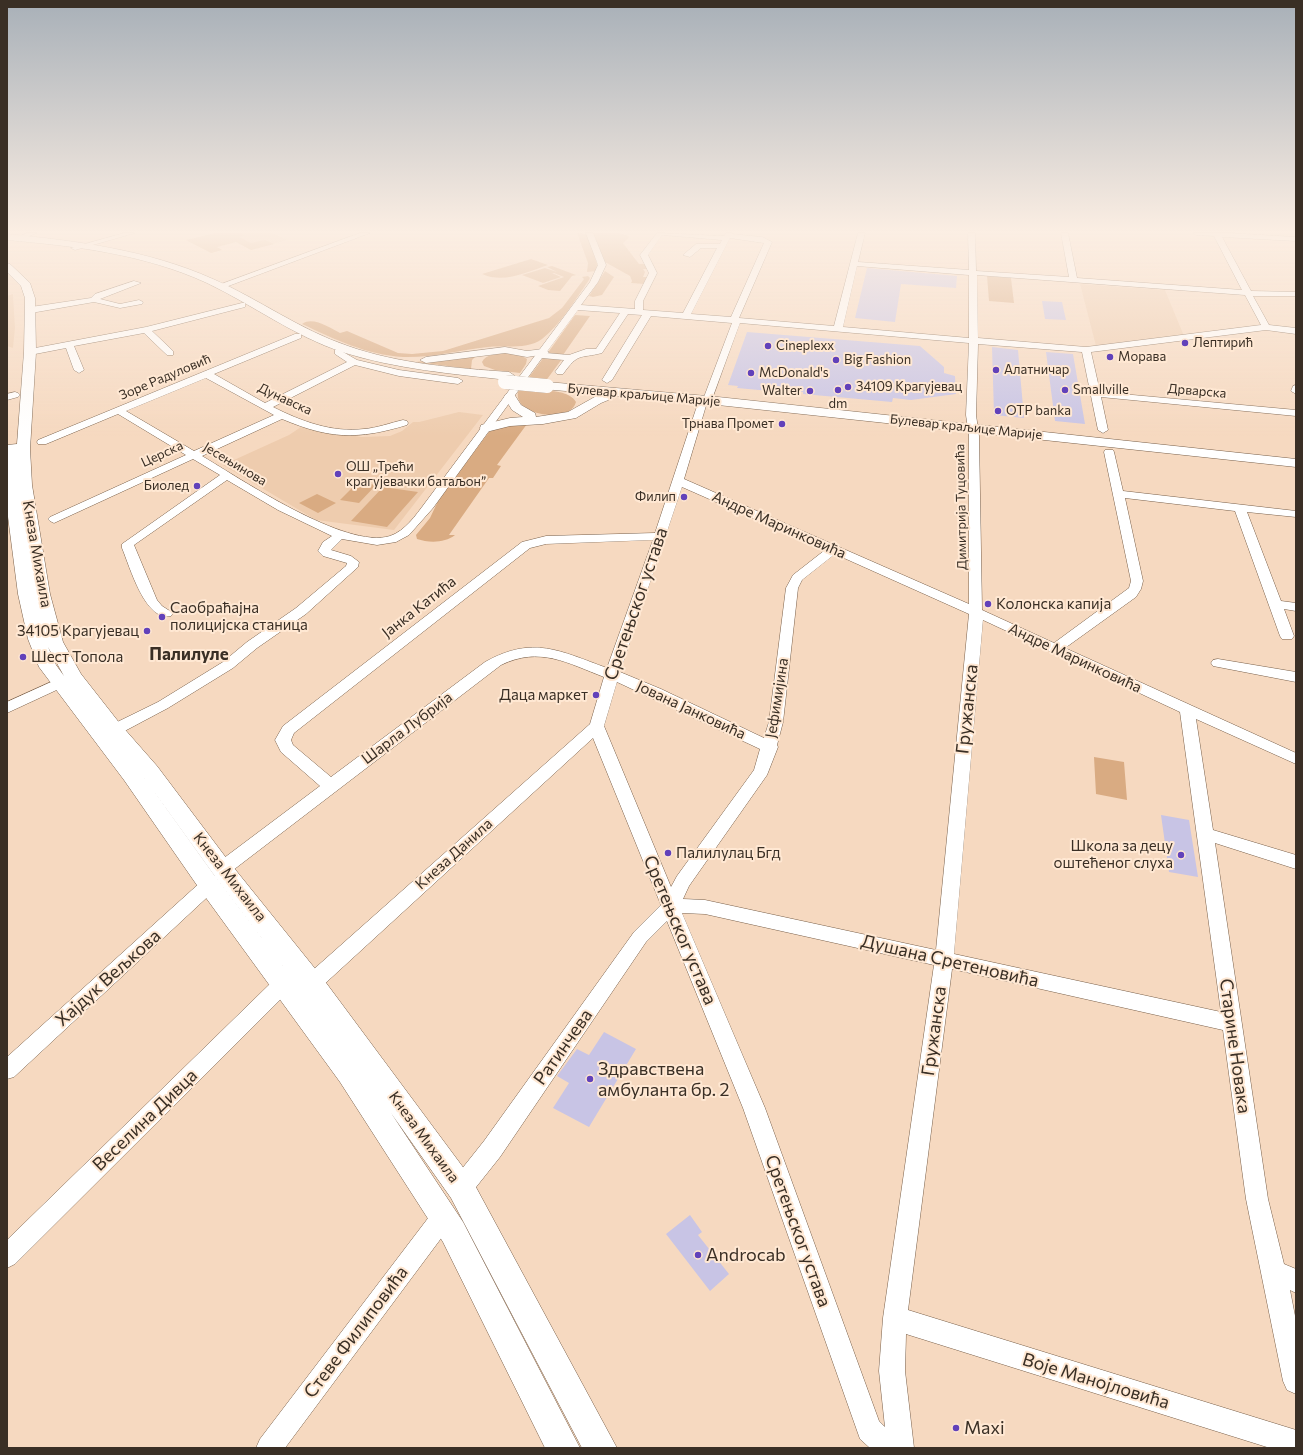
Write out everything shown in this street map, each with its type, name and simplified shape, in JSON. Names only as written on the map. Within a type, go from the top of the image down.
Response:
[{"type":"main road","name":"Кнеза Михаила","points":[[21,301],[20,350],[11,396],[11,488],[29,611],[40,651],[48,667],[67,680],[150,771],[215,877],[284,984],[349,1073],[453,1232],[563,1448]]},
{"type":"main road","name":"Кнеза Михаила","points":[[30,301],[30,352],[23,449],[25,484],[42,594],[54,642],[67,680],[131,775],[215,877],[312,983],[461,1188],[600,1448]]},
{"type":"main road","name":"Булевар краљице Марије","points":[[234,301],[298,336],[338,352],[374,363],[402,368],[973,424],[1296,458]]},
{"type":"main road","name":"Булевар краљице Марије","points":[[248,301],[314,336],[344,348],[389,361],[427,368],[484,374],[507,379]]},
{"type":"main road","points":[[528,351],[553,339]]},
{"type":"main road","points":[[389,361],[439,358],[510,350],[528,351],[539,357]]},
{"type":"main road","points":[[484,374],[478,369],[477,360],[482,355],[494,351]]},
{"type":"main road","name":"Булевар краљице Марије","points":[[548,383],[566,388],[615,393],[706,398]]},
{"type":"main road","points":[[566,388],[577,393],[582,398],[584,403],[581,411]]},
{"type":"main road","points":[[490,424],[504,412],[529,418],[551,419],[567,416],[581,411],[597,400],[615,393]]},
{"type":"main road","points":[[510,397],[516,407],[529,418]]},
{"type":"main road","points":[[490,424],[529,418]]},
{"type":"main road","name":"Булевар краљице Марије","points":[[973,424],[1296,464]]},
{"type":"street","points":[[31,310],[88,301]]},
{"type":"street","points":[[98,301],[120,306],[139,302]]},
{"type":"street","points":[[504,412],[510,397],[580,301]]},
{"type":"street","points":[[639,301],[644,312]]},
{"type":"street","points":[[686,316],[694,301]]},
{"type":"street","name":"Сретењског устава","points":[[744,301],[706,398],[612,674],[597,726],[600,737],[669,908],[724,1032],[754,1108],[869,1430],[890,1448]]},
{"type":"street","points":[[838,328],[845,301]]},
{"type":"street","name":"Димитрија Туцовића","points":[[973,301],[976,612]]},
{"type":"street","points":[[1254,301],[1266,327]]},
{"type":"street","points":[[30,352],[146,330],[242,305]]},
{"type":"street","points":[[576,307],[1086,350],[1266,327],[1296,331]]},
{"type":"street","points":[[600,351],[626,311]]},
{"type":"street","points":[[607,380],[624,353],[644,312]]},
{"type":"street","points":[[146,330],[170,353]]},
{"type":"street","name":"Зоре Радуловић","points":[[42,442],[298,336]]},
{"type":"street","points":[[69,345],[79,370]]},
{"type":"street","points":[[1086,350],[1103,430]]},
{"type":"street","points":[[539,357],[570,358],[586,352],[600,351],[624,353]]},
{"type":"street","points":[[338,352],[354,362],[399,372],[458,381]]},
{"type":"street","points":[[560,372],[570,358]]},
{"type":"street","points":[[266,406],[354,362]]},
{"type":"street","name":"Дунавска","points":[[206,374],[282,415],[305,424],[350,434],[403,423]]},
{"type":"street","name":"Дрварска","points":[[1095,394],[1296,413]]},
{"type":"street","name":"Јесењинова","points":[[120,411],[226,476],[282,508],[340,535],[373,542],[388,541],[401,536],[434,499],[490,424]]},
{"type":"street","name":"Церска","points":[[54,519],[282,415]]},
{"type":"street","points":[[1054,650],[1131,594],[1135,589],[1137,581],[1109,452]]},
{"type":"street","points":[[166,613],[157,609],[151,601],[128,548],[128,544],[226,476]]},
{"type":"street","name":"Андре Маринковића","points":[[678,481],[976,612],[1054,650],[1187,709],[1296,760]]},
{"type":"street","points":[[1118,494],[1296,514]]},
{"type":"street","points":[[1240,508],[1287,636]]},
{"type":"street","points":[[114,730],[163,706],[228,665],[252,645],[301,611],[352,567],[353,562],[349,559],[331,555],[324,551],[327,545],[340,535]]},
{"type":"street","name":"Јанка Катића","points":[[331,786],[286,748],[283,740],[288,730],[526,544],[546,540],[660,536]]},
{"type":"street","name":"Јефимијина","points":[[669,908],[683,881],[757,779],[770,747],[776,722],[792,588],[797,578],[834,549]]},
{"type":"street","points":[[1276,604],[1296,607]]},
{"type":"street","name":"Гружанска","points":[[901,1448],[892,1371],[895,1318],[944,960],[976,612]]},
{"type":"street","name":"Шарла Лубрија","points":[[215,877],[331,786],[490,665],[501,659],[521,653],[545,652],[612,674]]},
{"type":"street","points":[[1218,663],[1296,677]]},
{"type":"street","name":"Јована Јанковића","points":[[612,674],[770,747]]},
{"type":"street","points":[[7,708],[67,680]]},
{"type":"street","name":"Старине Новака","points":[[1187,709],[1257,1199],[1274,1272],[1296,1381]]},
{"type":"street","name":"Кнеза Данила","points":[[312,983],[597,726]]},
{"type":"street","points":[[1205,834],[1296,862]]},
{"type":"street","name":"Хајдук Вељкова","points":[[7,1070],[215,877]]},
{"type":"street","name":"Душана Сретеновића","points":[[669,908],[704,906],[1231,1023]]},
{"type":"street","name":"Ратинчева","points":[[461,1188],[492,1149],[640,936],[669,908]]},
{"type":"street","name":"Веселина Дивца","points":[[7,1256],[284,984]]},
{"type":"street","name":"Стеве Филиповића","points":[[269,1448],[443,1217]]},
{"type":"street","points":[[1274,1272],[1296,1281]]},
{"type":"street","name":"Воје Манојловића","points":[[895,1318],[1296,1443]]},
{"type":"shaded area","points":[[7,301],[13,301],[15,328],[13,348],[7,346]]},
{"type":"shaded area","points":[[567,301],[574,301],[549,333],[542,339],[530,345],[477,348],[414,357],[390,356],[364,350],[339,341],[302,324],[311,321],[316,322],[340,333],[347,331],[398,353],[412,354],[443,351],[549,318],[562,308]]},
{"type":"shaded area","points":[[989,301],[1014,301],[1014,303]]},
{"type":"shaded area","points":[[1084,301],[1170,301],[1184,336],[1096,346]]},
{"type":"shaded area","points":[[575,315],[590,316],[563,355],[547,354]]},
{"type":"shaded area","points":[[505,353],[519,354],[527,359],[526,364],[520,373],[495,370],[484,366],[482,362],[486,357]]},
{"type":"shaded area","points":[[477,355],[472,360],[471,369],[416,362]]},
{"type":"shaded area","points":[[544,357],[562,359],[539,390],[560,392],[573,398],[576,402],[572,409],[564,413],[554,415],[533,412],[524,407],[519,400],[518,392]]},
{"type":"shaded area","name":"ОШ „Трећи крагујевачки батаљон”","points":[[459,412],[483,415],[394,530],[316,520],[223,465],[289,435],[301,427],[361,437],[390,436],[402,431],[413,422],[419,422]]},
{"type":"shaded area","points":[[527,424],[497,465],[501,466],[493,478],[489,478],[449,535],[455,535],[447,540],[437,542],[417,539],[416,535],[430,518],[439,499],[489,432],[499,427]]},
{"type":"shaded area","points":[[358,482],[376,485],[359,503],[340,500]]},
{"type":"shaded area","points":[[383,487],[418,492],[387,527],[351,521]]},
{"type":"shaded area","points":[[317,494],[336,503],[318,513],[299,503]]},
{"type":"shaded area","points":[[1094,757],[1124,762],[1127,800],[1096,794]]},
{"type":"building","points":[[859,301],[898,301],[895,322],[855,318]]},
{"type":"building","points":[[1042,301],[1062,302],[1066,320],[1045,319]]},
{"type":"building","name":"Big Fashion","points":[[747,332],[920,346],[944,367],[944,373],[955,376],[956,394],[911,400],[893,398],[892,402],[803,394],[803,392],[782,390],[781,392],[737,388],[738,386],[728,385]]},
{"type":"building","points":[[992,347],[1018,350],[1024,418],[994,415]]},
{"type":"building","name":"Smallville","points":[[1046,352],[1073,354],[1085,424],[1055,421]]},
{"type":"building","name":"Школа за децу оштећеног слуха","points":[[1161,815],[1189,820],[1198,877],[1169,872]]},
{"type":"building","name":"Здравствена амбуланта бр. 2","points":[[604,1032],[636,1049],[589,1127],[553,1108],[569,1083],[557,1076],[577,1049],[589,1055]]},
{"type":"building","name":"Androcab","points":[[690,1215],[702,1232],[698,1235],[729,1274],[710,1291],[666,1234]]},
{"type":"place","name":"Лептирић","points":[[1185,343]]},
{"type":"place","name":"Cineplexx","points":[[768,346]]},
{"type":"place","name":"Морава","points":[[1110,357]]},
{"type":"place","name":"Big Fashion","points":[[836,360]]},
{"type":"place","name":"Алатничар","points":[[996,370]]},
{"type":"place","name":"McDonald's","points":[[751,373]]},
{"type":"place","name":"34109 Крагујевац","points":[[848,387]]},
{"type":"place","name":"dm","points":[[838,390]]},
{"type":"place","name":"Smallville","points":[[1065,390]]},
{"type":"place","name":"Walter","points":[[810,391]]},
{"type":"place","name":"OTP banka","points":[[998,411]]},
{"type":"place","name":"Трнава Промет","points":[[782,424]]},
{"type":"place","name":"ОШ „Трећи крагујевачки батаљон”","points":[[338,474]]},
{"type":"place","name":"Биолед","points":[[197,486]]},
{"type":"place","name":"Филип","points":[[684,497]]},
{"type":"place","name":"Колонска капија","points":[[988,604]]},
{"type":"place","name":"Саобраћајна полицијска станица","points":[[162,617]]},
{"type":"place","name":"34105 Крагујевац","points":[[147,631]]},
{"type":"place","name":"Шест Топола","points":[[23,657]]},
{"type":"place","name":"Даца маркет","points":[[596,695]]},
{"type":"place","name":"Палилулац Бгд","points":[[668,853]]},
{"type":"place","name":"Школа за децу оштећеног слуха","points":[[1181,855]]},
{"type":"place","name":"Здравствена амбуланта бр. 2","points":[[590,1079]]},
{"type":"place","name":"Androcab","points":[[698,1255]]},
{"type":"place","name":"Maxi","points":[[956,1428]]},
{"type":"district","name":"Палилуле","points":[[189,654]]}]
